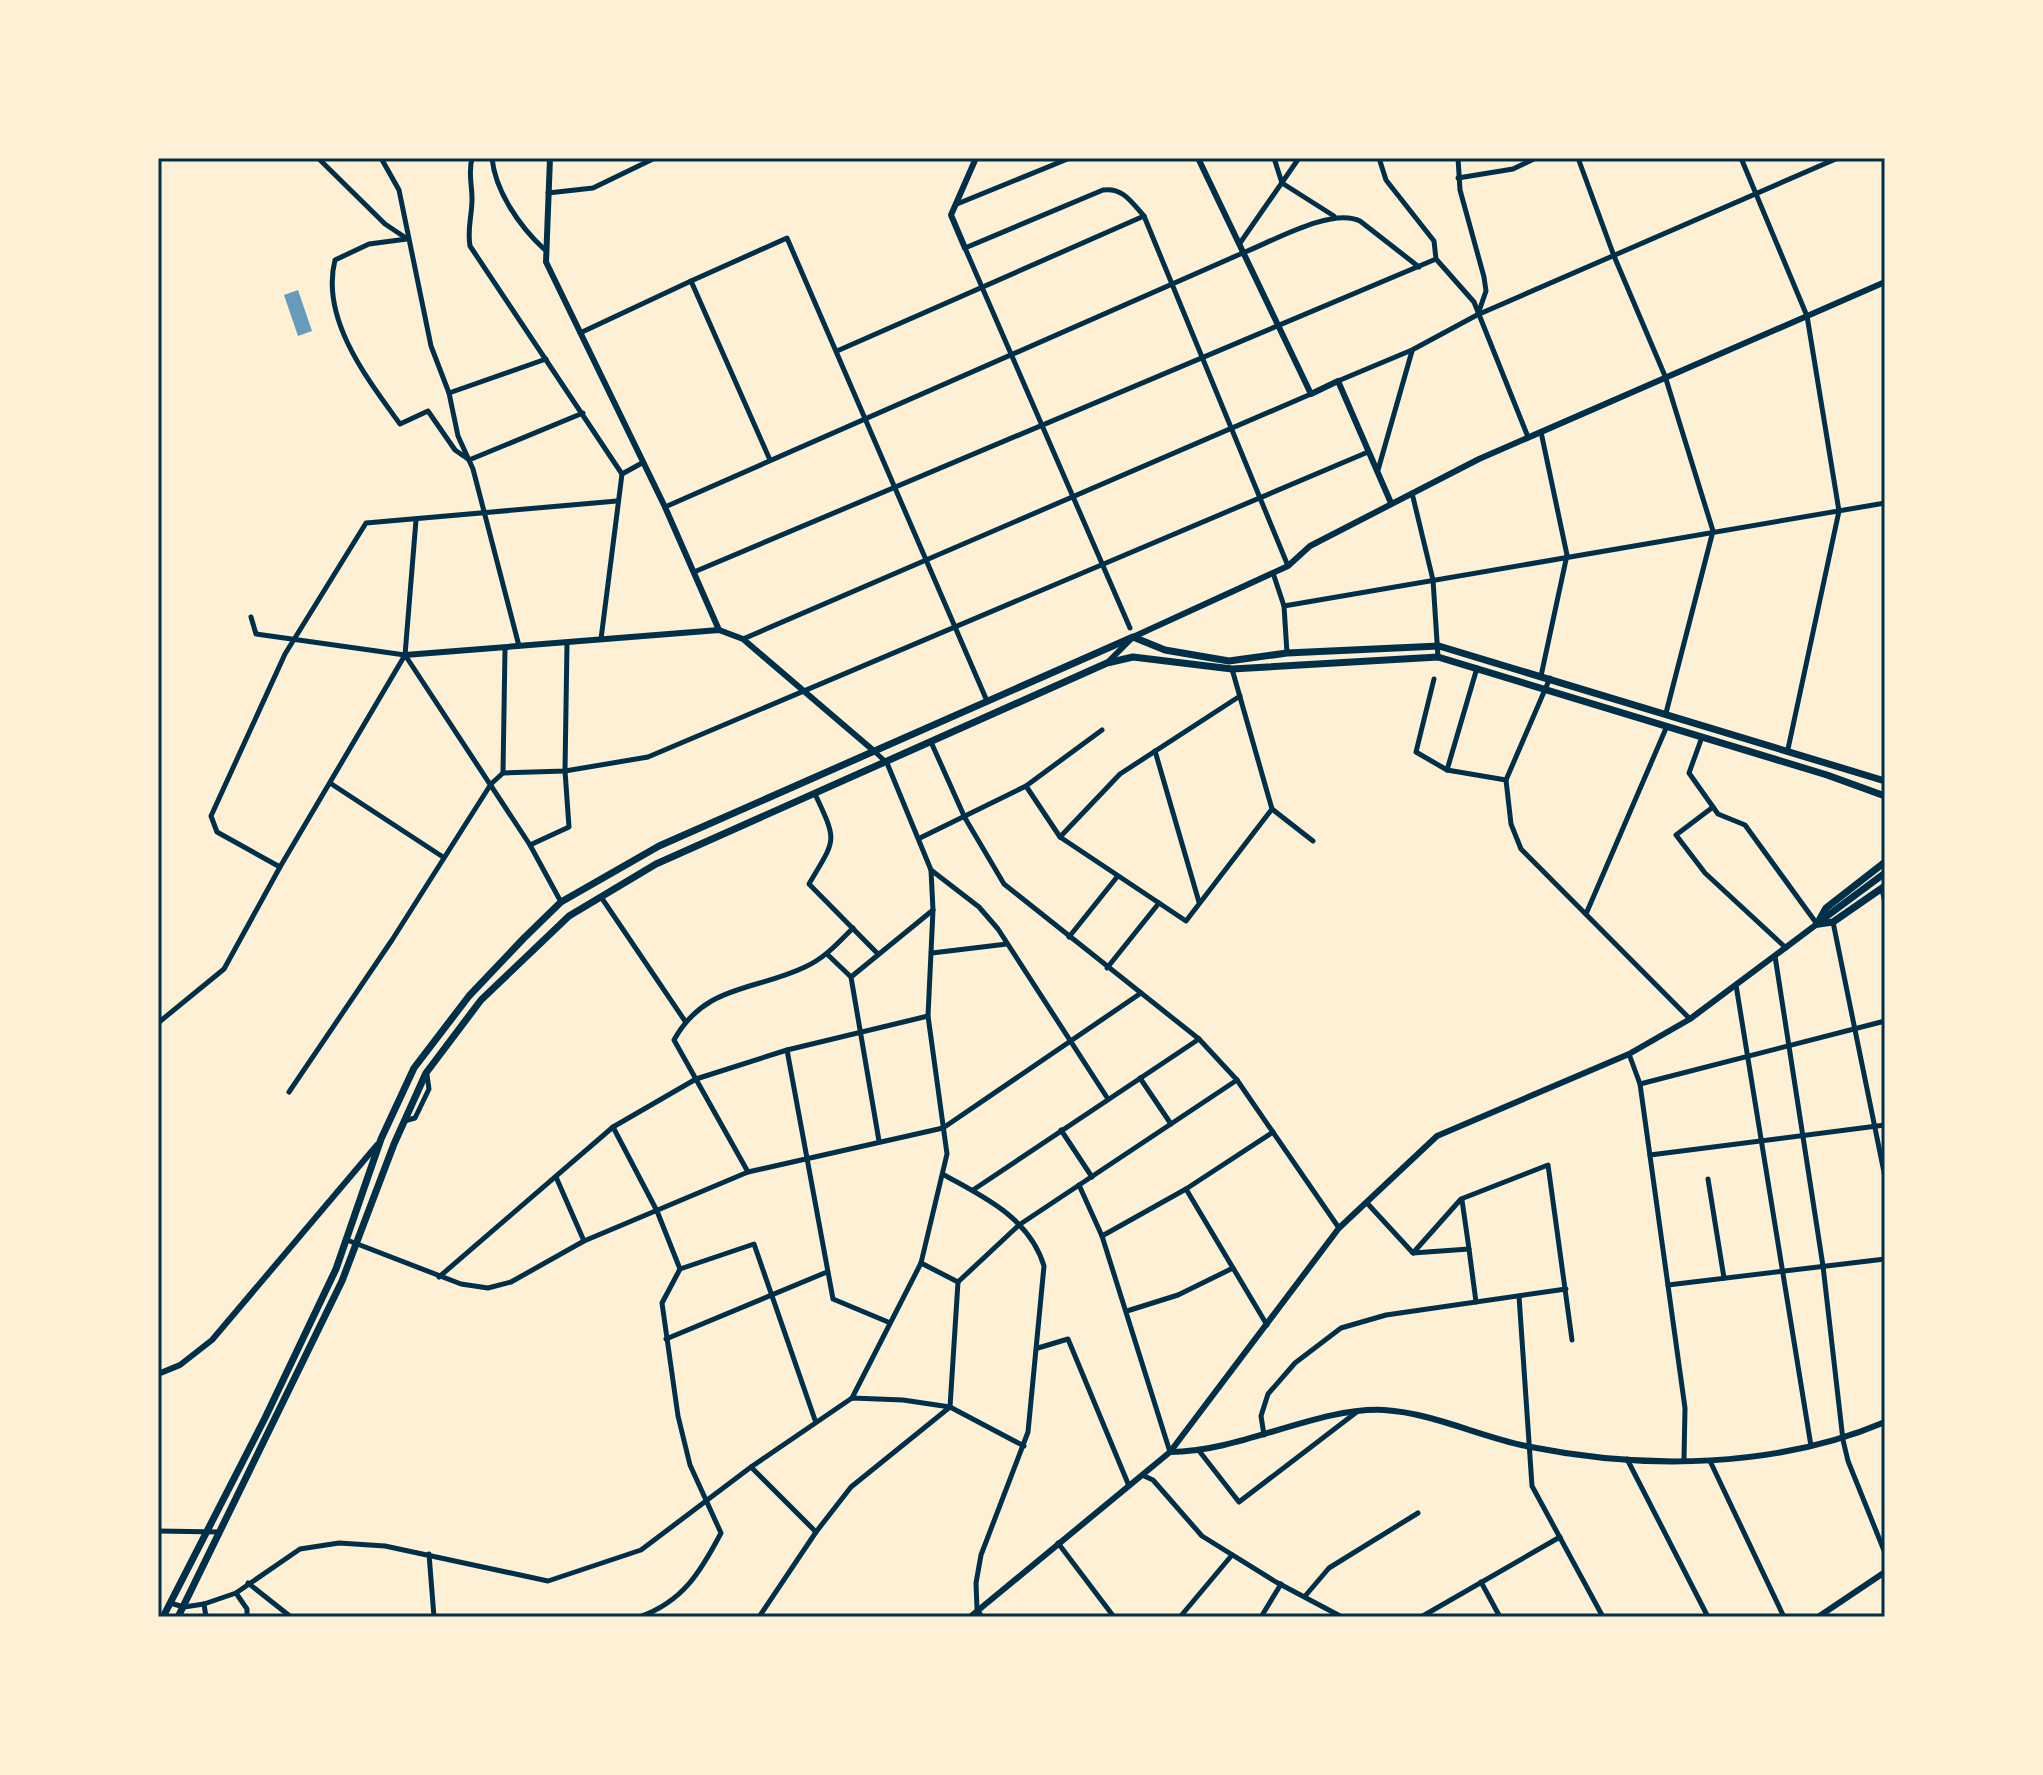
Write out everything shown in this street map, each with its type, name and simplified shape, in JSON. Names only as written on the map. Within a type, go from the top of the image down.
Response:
[{"type":"main road","points":[[163,1617],[265,1418],[347,1240],[381,1139],[414,1068],[469,996],[561,902],[659,846],[1133,637],[1165,650],[1230,665],[1287,653],[1439,646],[1788,749],[1885,781]]},
{"type":"main road","points":[[178,1617],[274,1423],[356,1245],[426,1073],[481,1000],[569,916],[656,864],[1107,663],[1133,657],[1230,665],[1438,657],[1885,796]]},
{"type":"main road","points":[[1817,924],[1826,908],[1885,862]]},
{"type":"main road","points":[[1817,924],[1885,873]]},
{"type":"main road","points":[[1817,924],[1833,922],[1883,887]]},
{"type":"main road","points":[[265,1418],[274,1423]]},
{"type":"street","points":[[318,158],[385,224],[407,239]]},
{"type":"street","points":[[381,158],[399,190],[431,346],[449,393],[458,436],[486,515],[519,647]]},
{"type":"street","points":[[472,158],[468,174],[472,200],[467,227],[470,246],[622,474],[601,640]]},
{"type":"street","points":[[492,158],[498,180],[525,232],[544,249]]},
{"type":"street","points":[[550,158],[544,249],[546,262],[665,507],[719,630]]},
{"type":"street","points":[[547,194],[593,188],[655,158]]},
{"type":"street","points":[[976,158],[951,215],[1044,424],[1133,637]]},
{"type":"street","points":[[957,204],[1070,158]]},
{"type":"street","points":[[1198,158],[1311,394]]},
{"type":"street","points":[[1274,158],[1282,183],[1335,217]]},
{"type":"street","points":[[1240,243],[1299,158]]},
{"type":"street","points":[[1379,158],[1386,180],[1434,241],[1436,259],[1468,293],[1528,437]]},
{"type":"street","points":[[1458,158],[1458,178],[1486,291],[1477,315]]},
{"type":"street","points":[[1458,178],[1513,169],[1536,158]]},
{"type":"street","points":[[1578,158],[1614,256],[1665,376],[1713,531],[1666,713]]},
{"type":"street","points":[[1741,158],[1807,316],[1839,511],[1788,749]]},
{"type":"street","points":[[743,639],[1412,350],[1477,315],[1838,158]]},
{"type":"street","points":[[965,248],[1103,190],[1114,189],[1123,193],[1144,216],[1229,430],[1288,566]]},
{"type":"street","points":[[837,351],[1144,216]]},
{"type":"street","points":[[665,507],[1245,252],[1335,217],[1351,217],[1360,221],[1419,267]]},
{"type":"street","points":[[580,333],[787,238],[988,702]]},
{"type":"street","points":[[407,239],[369,244],[335,260],[331,275],[344,330],[367,379],[400,424],[428,411],[455,450],[469,460]]},
{"type":"street","points":[[694,572],[1436,259]]},
{"type":"street","points":[[691,281],[770,461]]},
{"type":"street","points":[[1107,663],[1133,637],[1288,566],[1310,546],[1391,503],[1541,431],[1885,282]]},
{"type":"street","points":[[1378,470],[1412,350]]},
{"type":"street","points":[[449,393],[546,359]]},
{"type":"street","points":[[1338,381],[1391,503]]},
{"type":"street","points":[[469,460],[583,413]]},
{"type":"street","points":[[1541,431],[1567,555],[1544,689],[1506,780],[1511,824],[1521,849],[1690,1019]]},
{"type":"street","points":[[289,1092],[392,940],[491,784],[503,773],[565,771],[648,757],[808,692],[1368,452]]},
{"type":"street","points":[[622,474],[642,463]]},
{"type":"street","points":[[1412,493],[1433,580],[1438,657]]},
{"type":"street","points":[[280,867],[217,832],[211,816],[285,654],[366,523],[486,515],[617,501]]},
{"type":"street","points":[[1284,606],[1567,555],[1885,503]]},
{"type":"street","points":[[158,1023],[224,969],[280,867],[405,655],[416,520]]},
{"type":"street","points":[[1273,573],[1284,606],[1287,653]]},
{"type":"street","points":[[251,617],[256,634],[262,637],[296,638],[405,655],[719,630],[743,639],[887,763],[931,870],[933,910],[928,1016],[947,1154],[921,1263],[888,1322],[852,1398]]},
{"type":"street","points":[[530,845],[569,827],[565,771],[567,643]]},
{"type":"street","points":[[503,773],[505,649]]},
{"type":"street","points":[[405,655],[530,845],[561,902]]},
{"type":"street","points":[[1230,665],[1272,809],[1313,841]]},
{"type":"street","points":[[1447,770],[1477,668]]},
{"type":"street","points":[[1434,679],[1416,752],[1447,770],[1506,780]]},
{"type":"street","points":[[1060,837],[1120,774],[1240,696]]},
{"type":"street","points":[[1586,914],[1667,726]]},
{"type":"street","points":[[920,838],[1026,786],[1102,730]]},
{"type":"street","points":[[970,1617],[1170,1452],[1339,1228],[1437,1136],[1629,1054],[1690,1019],[1817,924],[1745,825],[1718,814],[1689,773],[1702,737]]},
{"type":"street","points":[[931,742],[965,818],[1004,884],[1199,1039],[1237,1080],[1339,1228]]},
{"type":"street","points":[[1155,751],[1199,902]]},
{"type":"street","points":[[330,783],[443,857]]},
{"type":"street","points":[[1026,786],[1060,837],[1186,921],[1272,809]]},
{"type":"street","points":[[815,794],[834,834],[832,844],[809,884],[878,954]]},
{"type":"street","points":[[1713,807],[1676,835],[1705,873],[1786,948]]},
{"type":"street","points":[[931,870],[979,907],[1007,944],[1108,1099]]},
{"type":"street","points":[[1069,937],[1117,877]]},
{"type":"street","points":[[1883,887],[1885,903]]},
{"type":"street","points":[[601,896],[685,1021]]},
{"type":"street","points":[[1107,968],[1159,903]]},
{"type":"street","points":[[851,977],[933,910]]},
{"type":"street","points":[[1833,922],[1885,1177]]},
{"type":"street","points":[[748,1172],[674,1040],[685,1021],[727,991],[803,968],[827,954],[853,928]]},
{"type":"street","points":[[932,953],[1007,944]]},
{"type":"street","points":[[827,954],[851,977],[879,1141]]},
{"type":"street","points":[[1775,956],[1823,1266],[1843,1440],[1848,1461],[1885,1553]]},
{"type":"street","points":[[1736,985],[1811,1446]]},
{"type":"street","points":[[347,1240],[439,1277],[488,1288],[511,1282],[584,1241],[748,1172],[943,1128],[1141,993]]},
{"type":"street","points":[[439,1277],[613,1127],[696,1079],[787,1050],[928,1016]]},
{"type":"street","points":[[1640,1084],[1885,1021]]},
{"type":"street","points":[[973,1190],[1199,1039]]},
{"type":"street","points":[[787,1050],[833,1299],[888,1322]]},
{"type":"street","points":[[1629,1054],[1640,1084],[1685,1408],[1684,1459]]},
{"type":"street","points":[[1140,1078],[1171,1124]]},
{"type":"street","points":[[759,1617],[816,1532],[851,1487],[950,1407],[958,1282],[1019,1225],[1237,1080]]},
{"type":"street","points":[[1650,1155],[1885,1125]]},
{"type":"street","points":[[613,1127],[657,1211],[680,1269]]},
{"type":"street","points":[[1061,1130],[1092,1177]]},
{"type":"street","points":[[1102,1236],[1186,1189],[1273,1132]]},
{"type":"street","points":[[158,1374],[180,1365],[212,1340],[381,1139]]},
{"type":"street","points":[[1413,1253],[1461,1199],[1548,1165],[1572,1340]]},
{"type":"street","points":[[944,1175],[1001,1208],[1038,1245],[1044,1266],[1038,1348],[1024,1446],[981,1555],[976,1583],[977,1609],[982,1617]]},
{"type":"street","points":[[556,1177],[584,1241]]},
{"type":"street","points":[[1708,1179],[1724,1278]]},
{"type":"street","points":[[1079,1185],[1102,1236],[1170,1452]]},
{"type":"street","points":[[1186,1189],[1267,1325]]},
{"type":"street","points":[[1461,1199],[1476,1302]]},
{"type":"street","points":[[1367,1203],[1413,1253]]},
{"type":"street","points":[[639,1617],[657,1611],[698,1577],[721,1533],[703,1501],[678,1416],[666,1339],[662,1303],[680,1269],[754,1244],[815,1420]]},
{"type":"street","points":[[1413,1253],[1469,1249]]},
{"type":"street","points":[[1668,1285],[1885,1259]]},
{"type":"street","points":[[921,1263],[958,1282]]},
{"type":"street","points":[[1127,1311],[1178,1295],[1233,1268]]},
{"type":"street","points":[[666,1339],[827,1272]]},
{"type":"street","points":[[1264,1436],[1261,1416],[1268,1394],[1295,1363],[1341,1328],[1386,1315],[1566,1289]]},
{"type":"street","points":[[1519,1296],[1532,1486],[1603,1617]]},
{"type":"street","points":[[1038,1348],[1068,1339],[1129,1486]]},
{"type":"street","points":[[170,1603],[184,1607],[204,1604],[236,1593],[300,1549],[339,1543],[385,1546],[429,1554],[548,1581],[641,1550],[815,1420],[852,1398],[903,1400],[950,1407],[1024,1446]]},
{"type":"street","points":[[1170,1452],[1200,1452],[1359,1411],[1409,1413],[1531,1447],[1627,1459],[1710,1461],[1843,1440],[1885,1422]]},
{"type":"street","points":[[1200,1452],[1239,1502],[1359,1411]]},
{"type":"street","points":[[1627,1459],[1708,1617]]},
{"type":"street","points":[[1710,1461],[1784,1617]]},
{"type":"street","points":[[751,1467],[816,1532]]},
{"type":"street","points":[[1142,1475],[1153,1480],[1202,1536],[1342,1617]]},
{"type":"street","points":[[1306,1595],[1329,1568],[1418,1513]]},
{"type":"street","points":[[158,1531],[220,1532]]},
{"type":"street","points":[[1421,1617],[1560,1537]]},
{"type":"street","points":[[1058,1543],[1114,1617]]},
{"type":"street","points":[[429,1554],[434,1617]]},
{"type":"street","points":[[1180,1617],[1232,1555]]},
{"type":"street","points":[[1818,1617],[1885,1572]]},
{"type":"street","points":[[1481,1582],[1500,1617]]},
{"type":"street","points":[[248,1583],[291,1617]]},
{"type":"street","points":[[1261,1617],[1281,1584]]},
{"type":"street","points":[[236,1593],[247,1609],[247,1617]]},
{"type":"street","points":[[204,1604],[206,1617]]},
{"type":"water","points":[[298,290],[312,331],[298,336],[284,295]]}]
